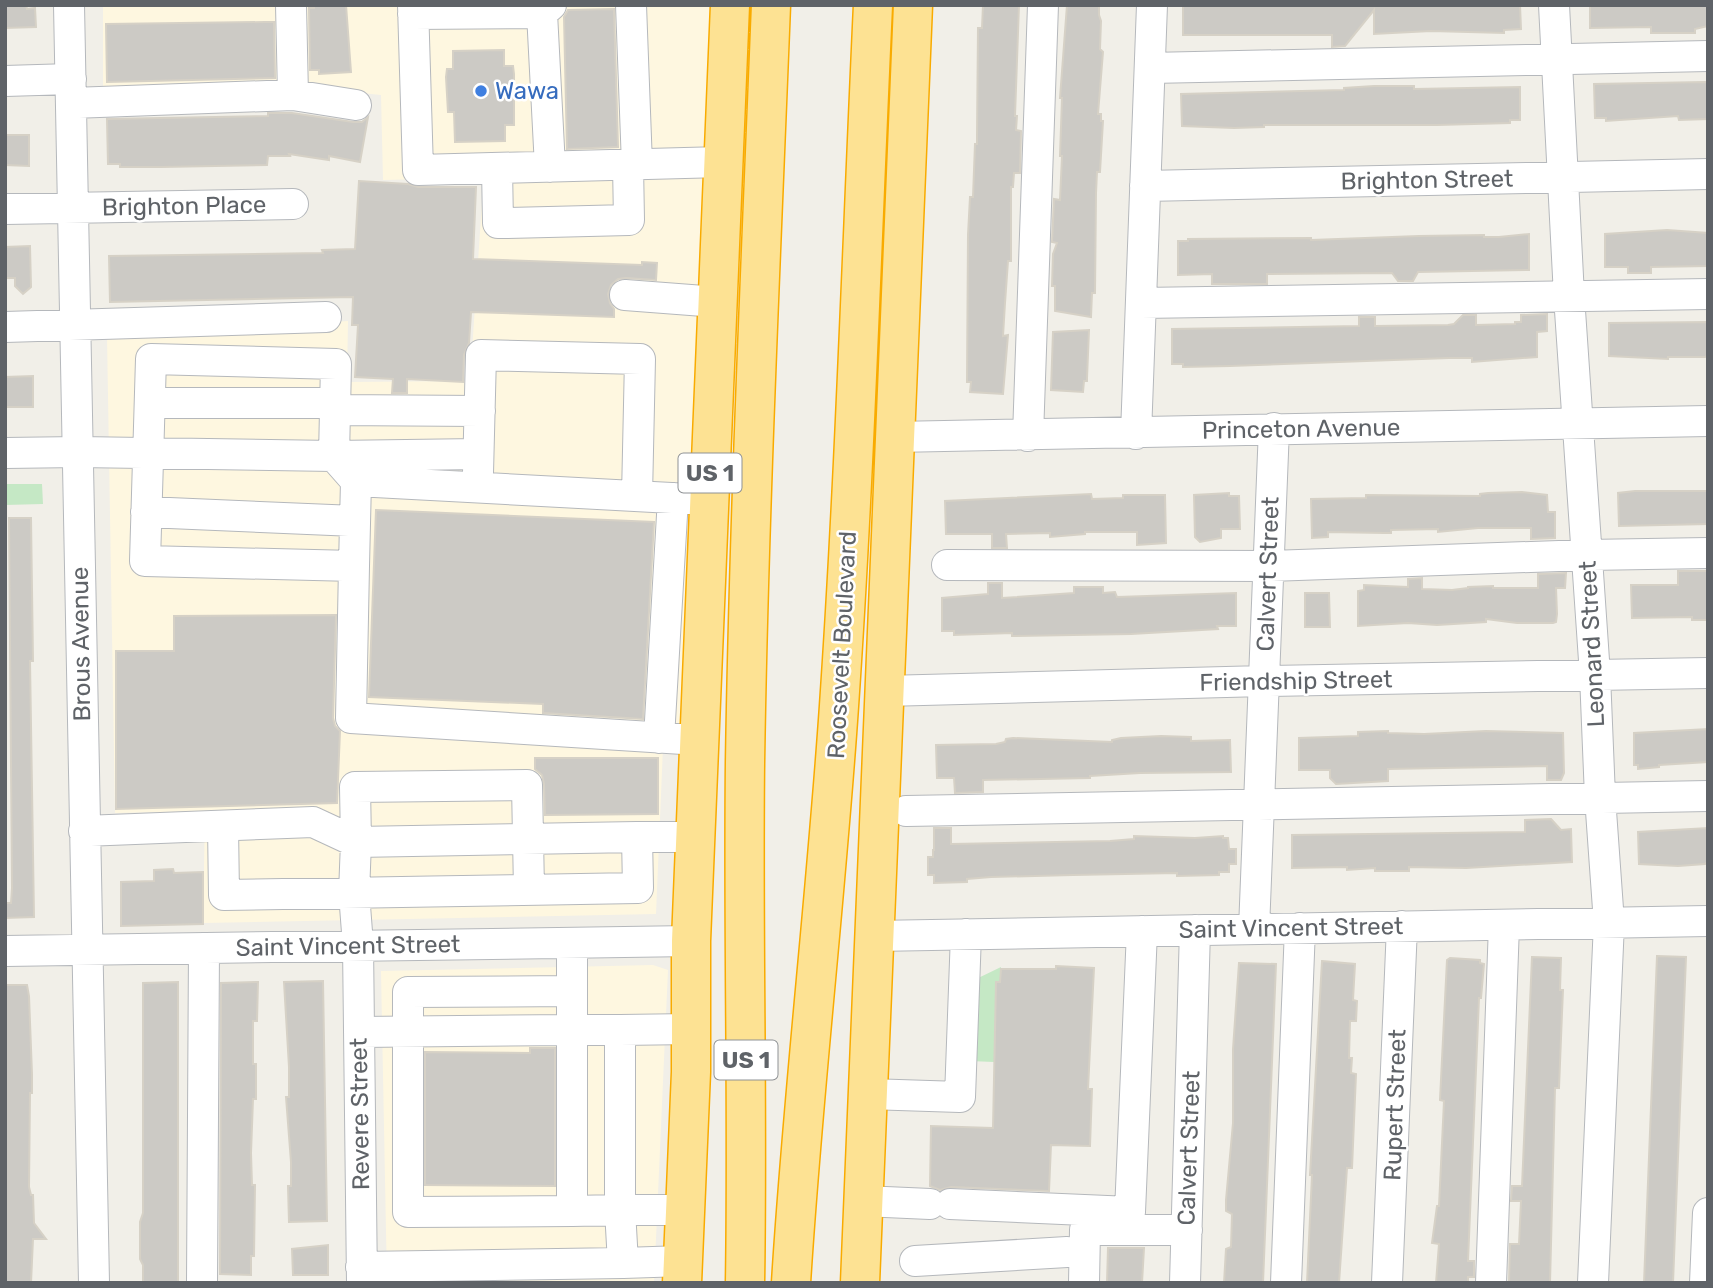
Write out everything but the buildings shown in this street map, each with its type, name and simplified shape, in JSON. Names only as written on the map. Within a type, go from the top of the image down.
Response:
[{"type":"highway","name":"US 1","points":[[682,1272],[691,1072],[691,941],[699,740],[691,499],[717,302],[730,5]]},
{"type":"highway","name":"US 1","points":[[745,1283],[745,836],[749,534],[771,5]]},
{"type":"highway","name":"Roosevelt Boulevard","points":[[791,1283],[839,705],[873,5]]},
{"type":"highway","name":"Roosevelt Boulevard","points":[[860,1283],[914,5]]},
{"type":"highway","points":[[865,166],[895,437]]},
{"type":"highway","points":[[691,1072],[745,836]]},
{"type":"street","name":"Brous Avenue","points":[[69,5],[77,325],[85,949],[94,1283]]},
{"type":"street","points":[[291,5],[293,95]]},
{"type":"street","points":[[497,168],[498,223],[629,220],[632,165],[631,5]]},
{"type":"street","points":[[1028,436],[1043,5]]},
{"type":"street","points":[[1136,434],[1152,5]]},
{"type":"street","name":"Leonard Street","points":[[1554,5],[1569,296],[1609,923],[1593,1283]]},
{"type":"street","points":[[550,167],[547,9],[413,10],[418,170],[497,168],[550,167],[632,165],[722,162]]},
{"type":"street","points":[[1150,68],[1708,57]]},
{"type":"street","points":[[5,81],[72,91],[293,95],[356,105]]},
{"type":"street","name":"Brighton Street","points":[[1145,186],[1708,174]]},
{"type":"street","name":"Brighton Place","points":[[75,208],[293,204]]},
{"type":"street","points":[[5,209],[75,208]]},
{"type":"street","points":[[1141,303],[1708,294]]},
{"type":"street","points":[[625,295],[717,302]]},
{"type":"street","points":[[5,327],[326,317]]},
{"type":"street","points":[[477,488],[481,355],[640,359],[637,496]]},
{"type":"street","points":[[354,566],[145,561],[151,359],[336,364],[334,456],[356,481],[351,718],[699,740]]},
{"type":"street","points":[[150,402],[480,411]]},
{"type":"street","name":"Princeton Avenue","points":[[895,437],[1708,421]]},
{"type":"street","name":"Calvert Street","points":[[1254,929],[1274,428]]},
{"type":"street","points":[[5,453],[334,456],[478,454]]},
{"type":"street","points":[[356,481],[691,499],[659,738]]},
{"type":"street","points":[[146,512],[355,521]]},
{"type":"street","points":[[947,565],[1269,566],[1708,553]]},
{"type":"street","name":"Friendship Street","points":[[885,691],[1708,673]]},
{"type":"street","name":"Revere Street","points":[[362,1275],[355,787],[527,785],[528,839]]},
{"type":"street","points":[[906,811],[1708,796]]},
{"type":"street","points":[[84,831],[313,822],[356,842],[695,837]]},
{"type":"street","points":[[223,826],[224,895],[638,888],[637,837]]},
{"type":"street","points":[[528,839],[528,890]]},
{"type":"street","name":"Saint Vincent Street","points":[[874,936],[1708,921]]},
{"type":"street","points":[[1491,1283],[1504,925]]},
{"type":"street","name":"Rupert Street","points":[[1387,1283],[1402,926]]},
{"type":"street","points":[[1286,1283],[1300,928]]},
{"type":"street","name":"Calvert Street","points":[[1185,1283],[1195,930]]},
{"type":"street","points":[[863,1201],[1130,1212],[1142,931]]},
{"type":"street","points":[[868,1094],[960,1097],[966,934]]},
{"type":"street","name":"Saint Vincent Street","points":[[5,951],[691,941]]},
{"type":"street","points":[[572,943],[572,1211]]},
{"type":"street","points":[[202,1283],[204,948]]},
{"type":"street","points":[[572,991],[408,992],[408,1212],[685,1210]]},
{"type":"street","points":[[359,1032],[691,1029]]},
{"type":"street","points":[[620,1030],[620,1210],[623,1263]]},
{"type":"street","points":[[1066,1283],[1067,1210]]},
{"type":"street","points":[[1705,1283],[1708,1213]]},
{"type":"street","points":[[1084,1283],[1085,1230],[1187,1230]]},
{"type":"street","points":[[915,1261],[1067,1252]]},
{"type":"street","points":[[362,1275],[623,1263],[682,1272]]},
{"type":"shaded area","points":[[103,5],[714,5],[684,748],[663,747],[656,914],[203,923],[205,811],[115,813],[107,336],[348,321],[347,382],[470,381],[483,187],[478,180],[470,178],[383,180],[381,95],[305,87],[103,96]]},
{"type":"shaded area","points":[[653,965],[668,970],[654,1283],[387,1283],[381,971]]},
{"type":"green space","points":[[5,484],[42,484],[43,504],[5,505]]},
{"type":"green space","points":[[1001,967],[1000,981],[996,982],[994,1062],[970,1061],[972,981]]},
{"type":"place","name":"Wawa","points":[[481,91]]}]
